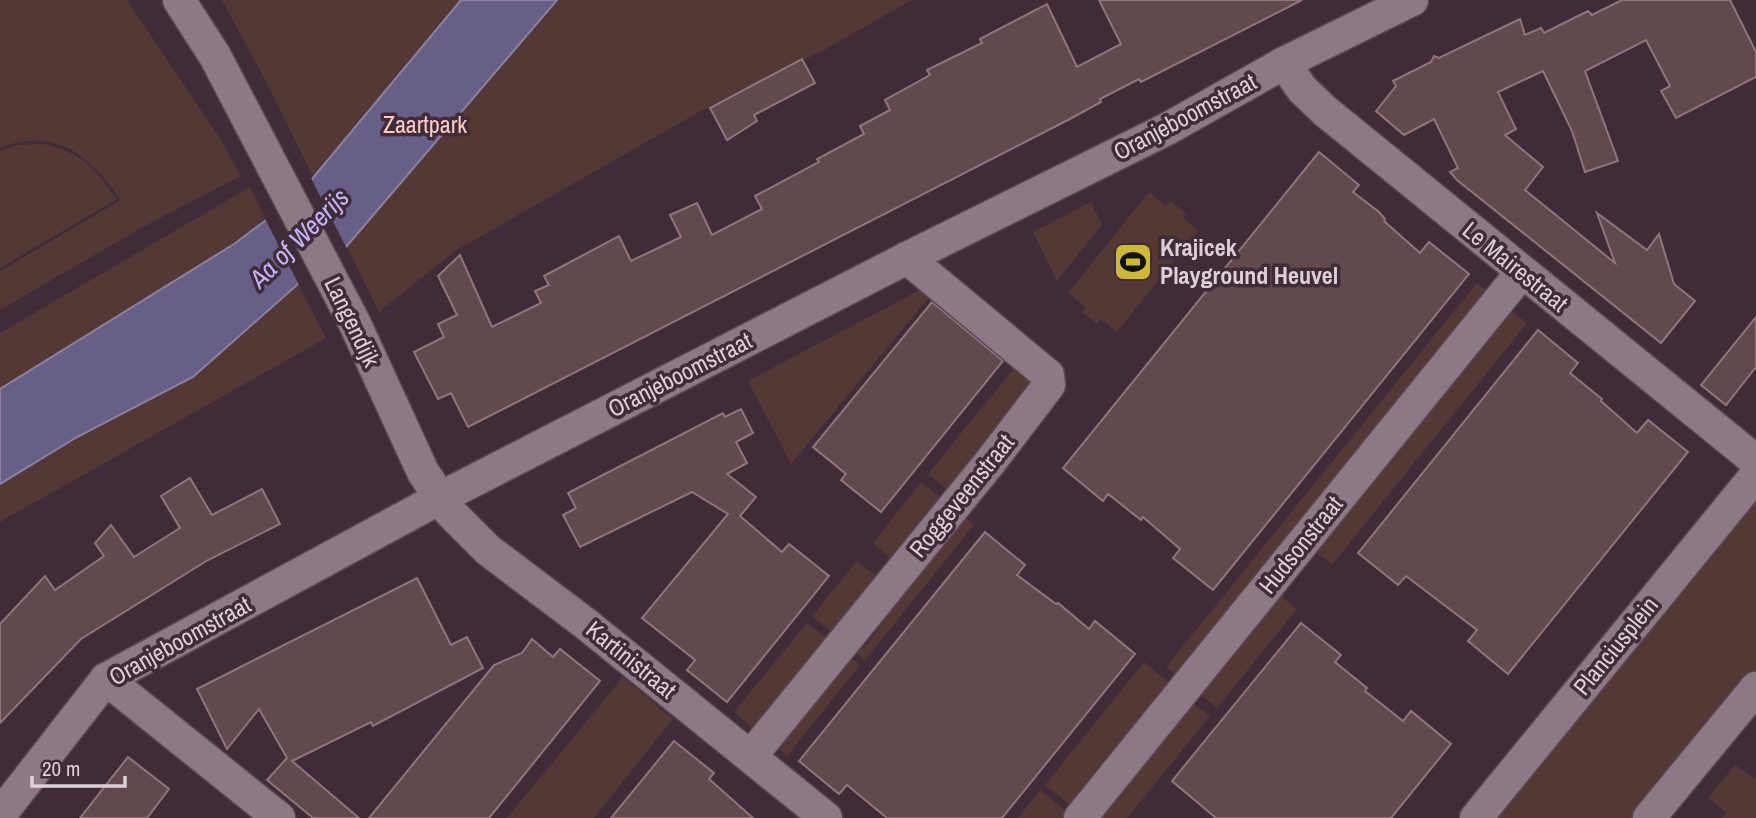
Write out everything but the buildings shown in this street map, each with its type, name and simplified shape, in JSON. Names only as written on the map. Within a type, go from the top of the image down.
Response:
[{"type":"street","name":"Langendijk","points":[[179,0],[215,56],[277,174],[355,324],[423,472],[440,498]]},
{"type":"street","name":"Oranjeboomstraat","points":[[0,815],[106,679],[440,498],[907,258],[1167,129],[1284,63],[1412,0]]},
{"type":"street","name":"Le Mairestraat","points":[[1284,63],[1302,89],[1325,111],[1756,461]]},
{"type":"street","name":"Roggeveenstraat","points":[[751,755],[991,461],[1049,385],[1048,375],[907,258]]},
{"type":"street","name":"Hudsonstraat","points":[[1080,818],[1522,272]]},
{"type":"street","name":"Planciusplein","points":[[1476,818],[1756,475]]},
{"type":"street","name":"Kartinistraat","points":[[440,498],[488,550],[586,624],[826,818]]},
{"type":"street","points":[[106,679],[279,818]]},
{"type":"street","points":[[1649,818],[1756,688]]},
{"type":"green space","points":[[0,0],[127,0],[221,140],[241,176],[141,228],[0,310],[0,271],[121,200],[97,170],[70,149],[55,143],[38,141],[20,142],[0,148]]},
{"type":"green space","name":"Zaartpark","points":[[222,0],[912,0],[826,49],[713,104],[455,251],[379,312],[271,91]]},
{"type":"green space","points":[[44,144],[69,152],[86,163],[117,199],[0,268],[0,151],[17,145]]},
{"type":"green space","points":[[250,187],[266,220],[234,244],[0,389],[0,333]]},
{"type":"green space","name":"Krajicek Playground Heuvel","points":[[1149,192],[1166,206],[1171,201],[1186,214],[1183,218],[1198,231],[1117,332],[1101,319],[1097,324],[1082,312],[1086,307],[1068,293]]},
{"type":"green space","points":[[1091,202],[1102,225],[1057,281],[1033,232]]},
{"type":"green space","points":[[1477,283],[1493,295],[1212,637],[1207,634],[1174,674],[1166,667]]},
{"type":"green space","points":[[298,284],[326,338],[0,522],[0,484],[77,437],[193,377]]},
{"type":"green space","points":[[931,284],[936,289],[791,464],[748,381]]},
{"type":"green space","points":[[1505,306],[1527,323],[1332,565],[1310,547]]},
{"type":"green space","points":[[1019,362],[1034,384],[952,493],[928,474]]},
{"type":"green space","points":[[921,482],[940,497],[910,533],[918,540],[899,558],[889,557],[873,543]]},
{"type":"green space","points":[[1756,492],[1756,674],[1639,818],[1491,818]]},
{"type":"green space","points":[[960,513],[974,525],[865,660],[851,649],[855,643],[862,649],[880,628],[872,621]]},
{"type":"green space","points":[[857,561],[876,576],[849,610],[854,614],[836,636],[812,616]]},
{"type":"green space","points":[[1274,591],[1297,609],[1217,708],[1194,690]]},
{"type":"green space","points":[[807,623],[831,642],[757,732],[734,712]]},
{"type":"green space","points":[[846,654],[860,665],[787,756],[773,745]]},
{"type":"green space","points":[[1144,662],[1173,686],[1112,761],[1107,757],[1074,797],[1079,802],[1074,808],[1045,785]]},
{"type":"green space","points":[[623,677],[673,719],[594,818],[507,818]]},
{"type":"green space","points":[[1187,698],[1210,716],[1127,818],[1090,818]]},
{"type":"green space","points":[[1735,765],[1756,779],[1756,818],[1722,818],[1726,812],[1708,798]]},
{"type":"green space","points":[[1040,790],[1069,813],[1065,818],[1018,818]]},
{"type":"water","name":"Aa of Weerijs","points":[[461,0],[557,0],[346,247],[298,284],[193,377],[77,437],[0,484],[0,389],[234,244],[266,220],[312,179]]},
{"type":"pier","points":[[310,176],[348,251],[300,287],[264,217]]},
{"type":"place","name":"Krajicek Playground Heuvel","points":[[1133,262]]}]
